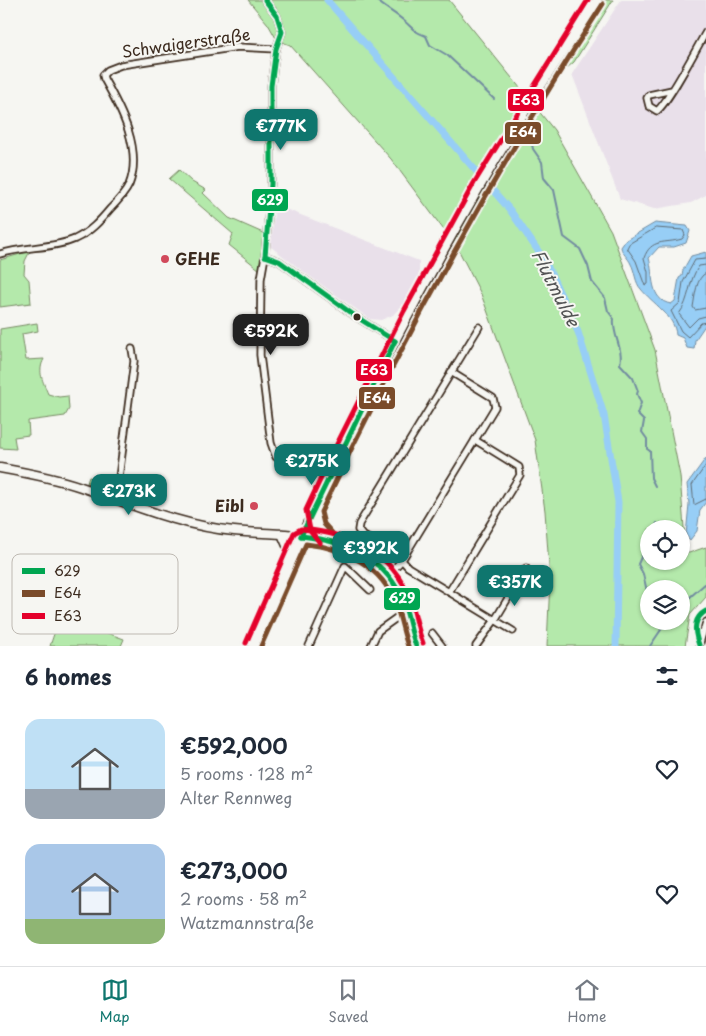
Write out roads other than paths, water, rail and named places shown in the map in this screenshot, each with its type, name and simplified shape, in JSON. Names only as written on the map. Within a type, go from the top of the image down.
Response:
[{"type":"main road","points":[[253,646],[301,536],[395,341],[450,238],[547,76],[597,0]]},
{"type":"main road","points":[[0,468],[52,478],[116,500],[210,527],[234,531],[326,538],[355,549],[374,561],[388,575],[404,603],[416,646]]},
{"type":"main road","points":[[313,511],[316,527],[326,538]]},
{"type":"main road","points":[[282,534],[292,557]]},
{"type":"street","points":[[265,0],[282,26],[282,32],[276,49],[271,86],[270,184],[265,256],[261,278],[260,355],[271,443],[276,457]]},
{"type":"street","points":[[672,90],[649,95],[647,98],[649,106],[657,111],[672,90],[706,32]]},
{"type":"street","name":"Schwaigerstraße","points":[[0,254],[16,248],[63,243],[86,233],[108,212],[128,186],[132,161],[129,137],[124,119],[104,79],[103,75],[108,70],[121,65],[238,47],[276,49]]},
{"type":"street","points":[[265,256],[279,260],[356,316],[395,341]]},
{"type":"street","points":[[479,327],[359,524],[358,530],[362,535],[402,560],[408,567],[513,631]]},
{"type":"street","points":[[116,500],[134,361],[132,349]]},
{"type":"street","points":[[388,575],[402,560],[495,407],[496,401],[451,372]]},
{"type":"street","points":[[449,592],[520,475],[519,467],[475,440]]},
{"type":"street","points":[[309,646],[345,566],[370,590]]},
{"type":"street","points":[[476,646],[495,620],[526,568]]},
{"type":"street","points":[[371,646],[378,631],[398,616]]},
{"type":"street","points":[[699,646],[706,622]]},
{"type":"street","points":[[432,633],[442,646]]},
{"type":"water","points":[[655,223],[687,226],[690,231],[686,243],[674,247],[659,247],[649,258],[656,292],[664,302],[671,304],[675,301],[679,278],[682,276],[683,270],[691,256],[706,252],[706,324],[695,340],[694,349],[687,348],[683,338],[676,335],[672,322],[639,286],[631,264],[621,247],[626,240]]},
{"type":"water","points":[[706,458],[706,502],[700,510],[697,531],[690,540],[690,520],[687,520],[689,504],[687,484]]},
{"type":"waterway","name":"Flutmulde","points":[[327,0],[510,210],[545,261],[578,332],[604,415],[618,502],[616,646]]},
{"type":"waterway","points":[[376,0],[400,17],[415,31],[426,36],[430,45],[447,55],[494,99]]},
{"type":"waterway","points":[[531,140],[533,149],[542,162],[544,178],[554,190],[564,237],[580,249],[588,266],[592,282],[605,298],[608,311],[614,319],[621,358],[620,364],[633,378],[641,403],[637,414],[644,421],[642,432],[647,439],[647,449],[650,451],[651,478],[655,486]]},
{"type":"waterway","points":[[640,559],[638,564],[640,568]]},
{"type":"waterway","points":[[641,570],[644,580]]},
{"type":"waterway","points":[[690,597],[706,583]]},
{"type":"waterway","points":[[650,646],[661,630]]},
{"type":"place","name":"GEHE","points":[[165,259]]},
{"type":"place","name":"Eibl","points":[[254,506]]}]
